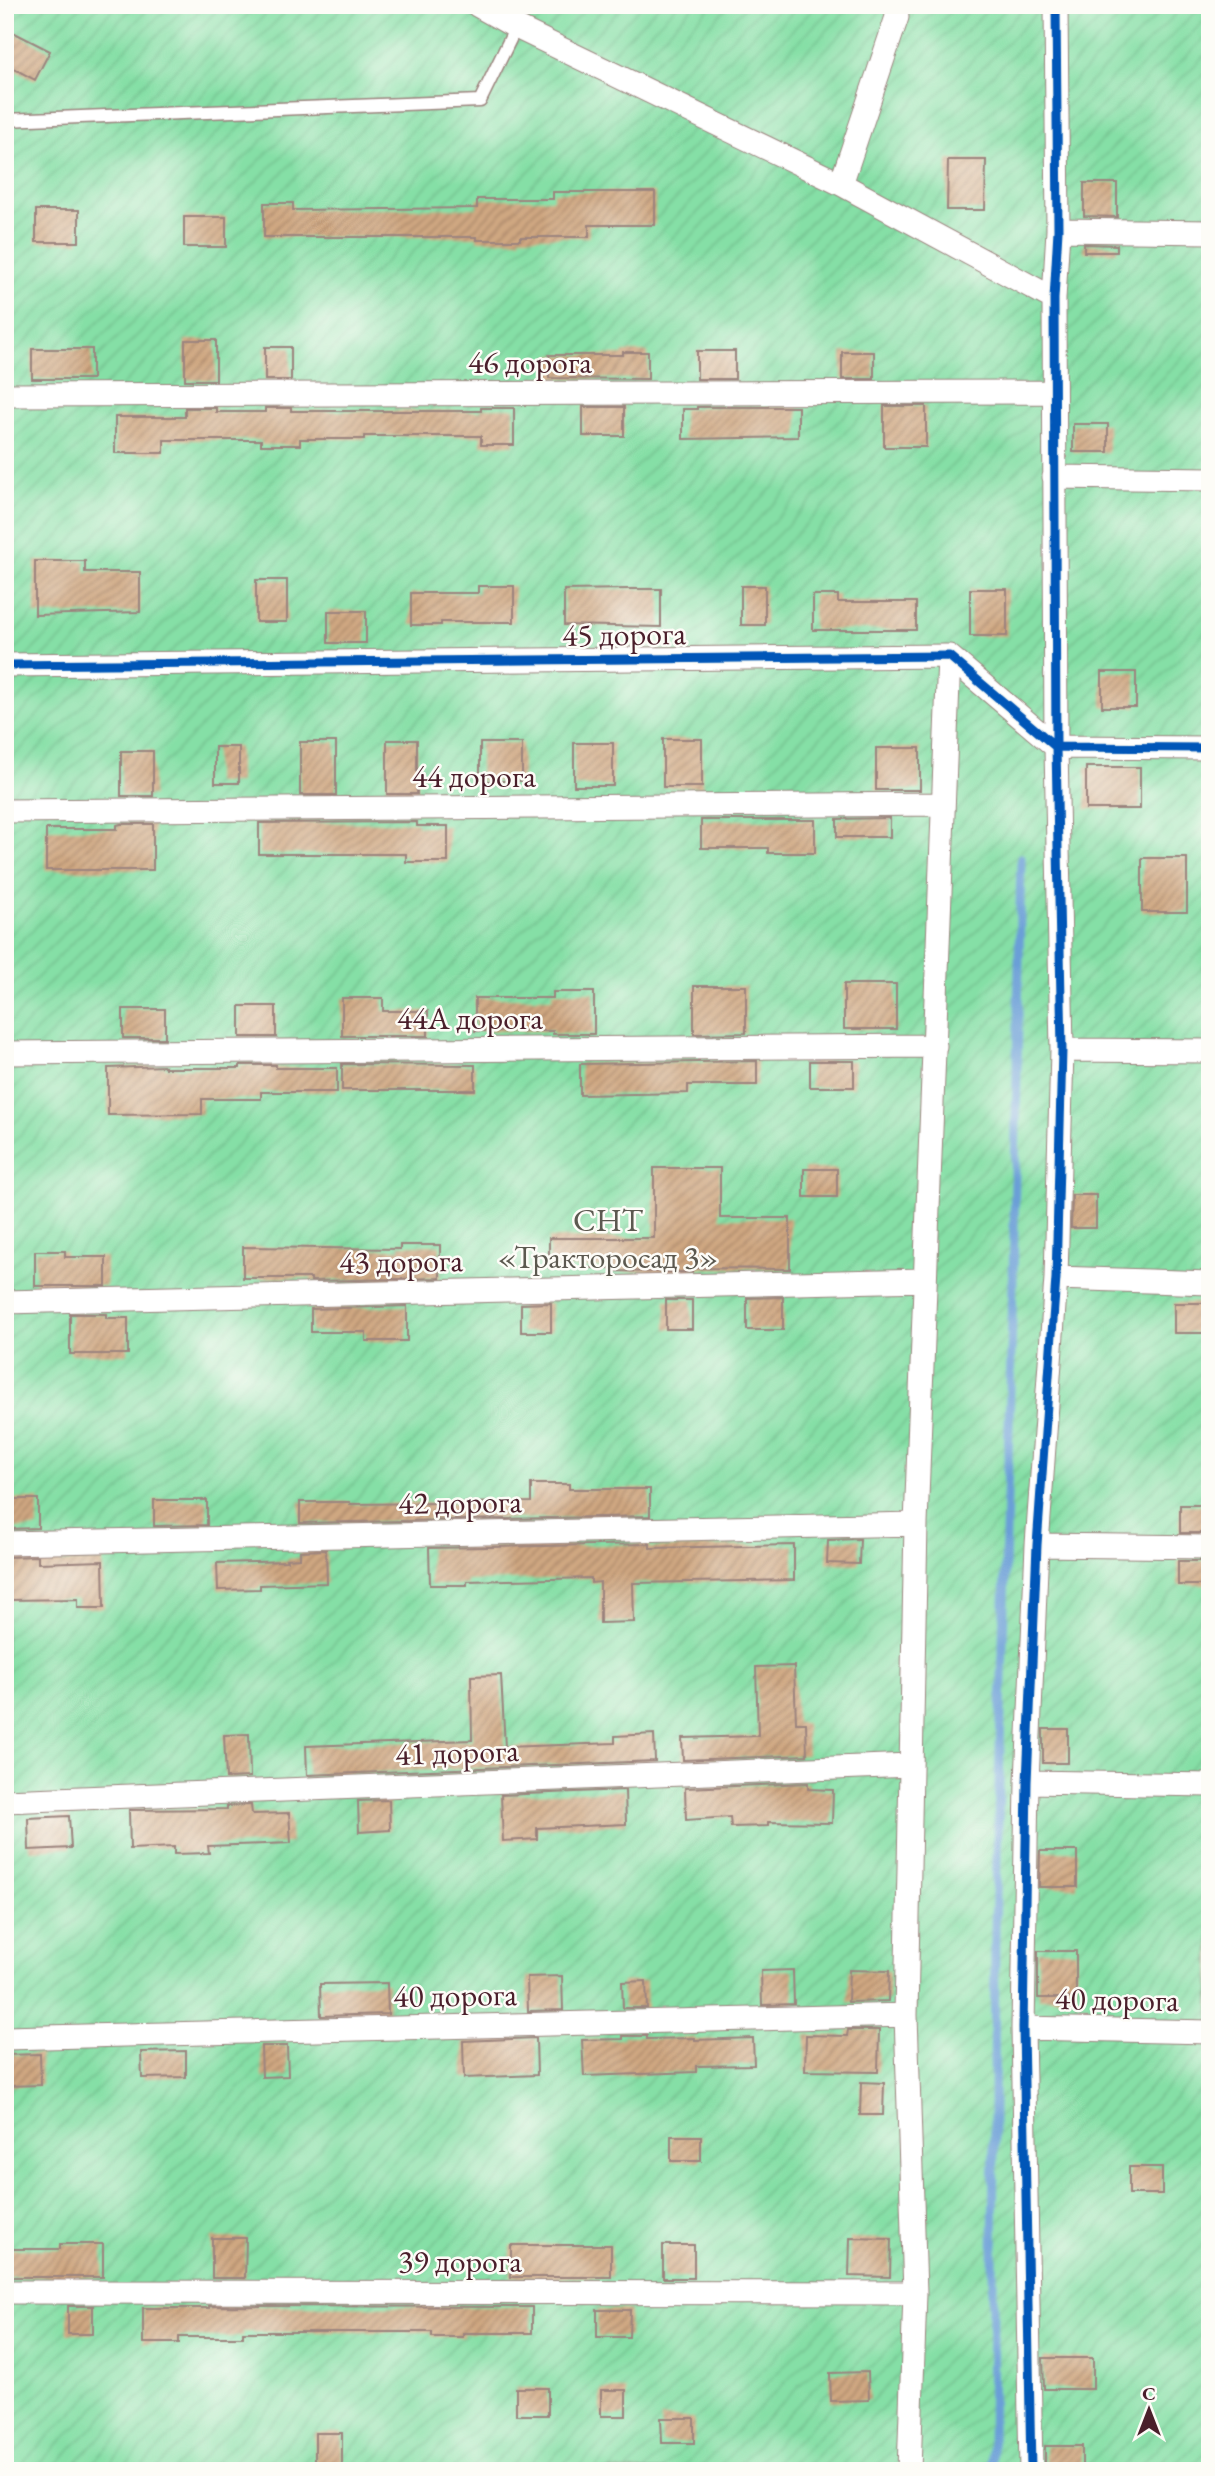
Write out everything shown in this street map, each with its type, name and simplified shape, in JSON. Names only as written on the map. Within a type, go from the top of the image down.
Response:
[{"type":"street","points":[[477,5],[516,27],[841,184],[1054,299]]},
{"type":"street","points":[[841,184],[897,17],[896,5]]},
{"type":"street","points":[[1031,2471],[1023,2028],[1027,1782],[1037,1545],[1056,1278],[1062,1050],[1054,477],[1054,299],[1058,230],[1056,5]]},
{"type":"street","points":[[1058,230],[1210,232]]},
{"type":"street","name":"46 дорога","points":[[5,395],[1054,392]]},
{"type":"street","points":[[1054,477],[1210,479]]},
{"type":"street","points":[[949,656],[1056,747],[1210,748]]},
{"type":"street","points":[[909,2471],[915,2292],[906,2015],[916,1524],[949,656]]},
{"type":"street","name":"45 дорога","points":[[5,665],[949,656]]},
{"type":"street","name":"44 дорога","points":[[5,811],[943,804]]},
{"type":"street","name":"44А дорога","points":[[5,1054],[935,1046]]},
{"type":"street","points":[[1062,1050],[1210,1051]]},
{"type":"street","points":[[1056,1278],[1210,1283]]},
{"type":"street","name":"43 дорога","points":[[5,1302],[925,1280]]},
{"type":"street","name":"42 дорога","points":[[5,1543],[916,1524]]},
{"type":"street","points":[[1037,1545],[1210,1547]]},
{"type":"street","name":"41 дорога","points":[[5,1801],[911,1765]]},
{"type":"street","points":[[1027,1782],[1210,1785]]},
{"type":"street","name":"40 дорога","points":[[5,2038],[906,2015]]},
{"type":"street","name":"40 дорога","points":[[1023,2028],[1210,2032]]},
{"type":"street","name":"39 дорога","points":[[5,2292],[915,2292]]},
{"type":"lane","points":[[5,120],[480,101],[516,27]]},
{"type":"green space","name":"СНТ «Тракторосад 3»","points":[[5,5],[1210,5],[1210,2471],[5,2471]]},
{"type":"building","points":[[5,28],[50,51],[35,80],[5,64]]},
{"type":"building","points":[[948,160],[986,160],[985,210],[947,210]]},
{"type":"building","points":[[1084,183],[1117,183],[1117,217],[1084,216]]},
{"type":"building","points":[[553,192],[655,192],[655,225],[589,225],[589,237],[520,237],[520,240],[477,240],[477,237],[264,237],[264,203],[293,203],[293,210],[477,208],[477,199],[553,199]]},
{"type":"building","points":[[36,210],[79,210],[79,242],[36,242]]},
{"type":"building","points":[[184,217],[226,217],[226,247],[184,247]]},
{"type":"building","points":[[1084,244],[1117,245],[1117,252],[1084,252]]},
{"type":"building","points":[[185,340],[216,340],[216,380],[185,380]]},
{"type":"building","points":[[265,347],[291,347],[291,380],[265,380]]},
{"type":"building","points":[[32,349],[92,349],[92,379],[32,379]]},
{"type":"building","points":[[697,351],[735,351],[735,379],[697,379]]},
{"type":"building","points":[[623,352],[648,352],[648,379],[549,378],[549,355],[623,355]]},
{"type":"building","points":[[842,352],[874,352],[874,379],[842,379]]},
{"type":"building","points":[[884,406],[926,406],[926,447],[884,447]]},
{"type":"building","points":[[583,407],[624,407],[624,436],[583,436]]},
{"type":"building","points":[[798,407],[798,437],[683,439],[683,409]]},
{"type":"building","points":[[185,408],[216,408],[216,412],[265,412],[265,408],[291,408],[291,411],[481,411],[481,408],[514,408],[514,445],[481,445],[481,436],[300,439],[300,445],[261,445],[261,440],[164,440],[164,453],[115,453],[115,417],[185,417]]},
{"type":"building","points":[[1073,424],[1108,424],[1108,452],[1073,452]]},
{"type":"building","points":[[35,561],[85,561],[85,572],[140,572],[140,612],[35,615]]},
{"type":"building","points":[[256,580],[287,580],[287,622],[256,622]]},
{"type":"building","points":[[478,586],[514,586],[514,622],[441,622],[441,625],[411,625],[411,593],[478,593]]},
{"type":"building","points":[[741,586],[765,586],[765,625],[741,625]]},
{"type":"building","points":[[661,589],[661,627],[564,625],[564,590]]},
{"type":"building","points":[[970,589],[1007,589],[1007,636],[970,636]]},
{"type":"building","points":[[813,595],[838,595],[838,602],[916,602],[916,630],[813,630]]},
{"type":"building","points":[[328,611],[366,611],[366,643],[328,643]]},
{"type":"building","points":[[1102,672],[1136,672],[1136,707],[1102,707]]},
{"type":"building","points":[[663,739],[702,739],[702,787],[663,787]]},
{"type":"building","points":[[387,740],[417,740],[417,794],[387,794]]},
{"type":"building","points":[[300,742],[336,742],[336,795],[300,795]]},
{"type":"building","points":[[480,743],[522,743],[522,781],[480,781]]},
{"type":"building","points":[[574,743],[613,743],[613,786],[574,786]]},
{"type":"building","points":[[215,747],[239,747],[239,783],[215,783]]},
{"type":"building","points":[[876,748],[920,748],[920,790],[876,790]]},
{"type":"building","points":[[121,751],[153,751],[153,796],[121,796]]},
{"type":"building","points":[[1086,767],[1140,767],[1140,809],[1086,809]]},
{"type":"building","points":[[890,818],[890,837],[837,837],[837,819]]},
{"type":"building","points":[[701,820],[815,820],[815,853],[768,853],[768,848],[701,848]]},
{"type":"building","points":[[417,822],[417,826],[448,826],[448,862],[406,862],[406,854],[259,854],[259,823]]},
{"type":"building","points":[[121,824],[153,824],[153,870],[46,870],[46,829],[117,829],[117,825]]},
{"type":"building","points":[[1142,858],[1187,858],[1187,912],[1142,912]]},
{"type":"building","points":[[844,984],[896,984],[896,1029],[844,1029]]},
{"type":"building","points":[[694,986],[746,986],[746,1033],[694,1034]]},
{"type":"building","points":[[553,992],[594,992],[594,1034],[475,1031],[475,998],[553,998]]},
{"type":"building","points":[[342,998],[383,998],[383,1011],[428,1011],[428,1036],[342,1036]]},
{"type":"building","points":[[240,1006],[276,1006],[276,1037],[240,1037]]},
{"type":"building","points":[[123,1009],[165,1009],[165,1038],[123,1038]]},
{"type":"building","points":[[757,1061],[757,1085],[688,1085],[688,1093],[580,1095],[580,1064]]},
{"type":"building","points":[[810,1061],[854,1061],[854,1087],[810,1087]]},
{"type":"building","points":[[342,1064],[475,1065],[475,1090],[342,1090]]},
{"type":"building","points":[[240,1065],[337,1068],[337,1092],[261,1092],[261,1099],[202,1099],[202,1114],[108,1115],[108,1068],[240,1068]]},
{"type":"building","points":[[654,1168],[720,1168],[720,1218],[790,1218],[790,1269],[692,1268],[692,1272],[666,1272],[611,1271],[611,1268],[549,1268],[549,1238],[654,1238]]},
{"type":"building","points":[[804,1169],[837,1169],[837,1197],[804,1197]]},
{"type":"building","points":[[1072,1195],[1096,1195],[1096,1228],[1071,1228]]},
{"type":"building","points":[[400,1245],[440,1245],[440,1278],[311,1281],[311,1278],[243,1278],[243,1247],[400,1249]]},
{"type":"building","points":[[35,1251],[65,1251],[65,1257],[106,1257],[106,1286],[35,1286]]},
{"type":"building","points":[[783,1297],[783,1330],[747,1330],[747,1298]]},
{"type":"building","points":[[666,1300],[692,1300],[692,1329],[666,1329]]},
{"type":"building","points":[[551,1303],[551,1332],[521,1332],[521,1304]]},
{"type":"building","points":[[1174,1303],[1206,1303],[1206,1333],[1174,1333]]},
{"type":"building","points":[[407,1306],[407,1341],[366,1341],[366,1332],[311,1332],[311,1309]]},
{"type":"building","points":[[70,1314],[106,1314],[106,1318],[128,1318],[128,1354],[70,1354]]},
{"type":"building","points":[[531,1484],[569,1484],[569,1489],[650,1489],[650,1516],[300,1523],[300,1502],[531,1502]]},
{"type":"building","points":[[7,1499],[38,1499],[38,1528],[7,1529]]},
{"type":"building","points":[[154,1500],[207,1500],[207,1525],[154,1526]]},
{"type":"building","points":[[1180,1505],[1210,1505],[1210,1533],[1180,1533]]},
{"type":"building","points":[[860,1539],[859,1564],[827,1563],[828,1540]]},
{"type":"building","points":[[650,1544],[650,1548],[794,1545],[794,1580],[633,1583],[634,1622],[600,1623],[600,1582],[591,1583],[591,1578],[467,1581],[467,1585],[430,1585],[429,1548]]},
{"type":"building","points":[[326,1550],[327,1583],[260,1585],[260,1589],[218,1590],[217,1563],[287,1561],[286,1559],[300,1558],[300,1551]]},
{"type":"building","points":[[38,1556],[38,1563],[103,1561],[104,1608],[78,1608],[78,1599],[7,1600],[7,1557]]},
{"type":"building","points":[[1178,1561],[1210,1561],[1210,1585],[1178,1585]]},
{"type":"building","points":[[794,1666],[796,1723],[806,1723],[807,1755],[683,1760],[682,1738],[758,1736],[756,1667]]},
{"type":"building","points":[[501,1675],[505,1747],[615,1743],[615,1736],[654,1734],[655,1761],[307,1775],[306,1746],[472,1740],[471,1676]]},
{"type":"building","points":[[1043,1729],[1068,1729],[1068,1763],[1043,1763]]},
{"type":"building","points":[[249,1734],[250,1777],[226,1778],[224,1735]]},
{"type":"building","points":[[808,1783],[808,1789],[833,1790],[832,1823],[768,1822],[768,1826],[731,1827],[730,1817],[686,1820],[685,1788]]},
{"type":"building","points":[[625,1790],[626,1824],[537,1828],[537,1839],[503,1841],[501,1795]]},
{"type":"building","points":[[389,1800],[390,1830],[359,1832],[358,1801]]},
{"type":"building","points":[[251,1805],[252,1814],[289,1813],[291,1843],[208,1846],[209,1853],[174,1854],[174,1847],[130,1849],[129,1810],[227,1809],[227,1806]]},
{"type":"building","points":[[69,1816],[71,1848],[29,1850],[28,1818]]},
{"type":"building","points":[[1040,1851],[1077,1851],[1077,1887],[1039,1887]]},
{"type":"building","points":[[1038,1951],[1076,1951],[1076,1998],[1038,1998]]},
{"type":"building","points":[[793,1970],[794,2004],[762,2005],[761,1971]]},
{"type":"building","points":[[849,1970],[889,1971],[888,2001],[848,2002]]},
{"type":"building","points":[[562,1976],[563,2010],[528,2011],[527,1977]]},
{"type":"building","points":[[646,1981],[647,2008],[623,2008],[622,1982]]},
{"type":"building","points":[[387,1983],[388,2014],[321,2016],[320,1984]]},
{"type":"building","points":[[848,2030],[879,2030],[878,2072],[805,2071],[806,2035],[847,2036]]},
{"type":"building","points":[[623,2036],[695,2040],[753,2038],[754,2065],[696,2066],[696,2072],[584,2076],[582,2040],[623,2039]]},
{"type":"building","points":[[536,2038],[537,2075],[464,2078],[463,2041]]},
{"type":"building","points":[[261,2046],[287,2046],[288,2076],[262,2077]]},
{"type":"building","points":[[186,2051],[186,2077],[142,2078],[141,2052]]},
{"type":"building","points":[[40,2054],[41,2085],[5,2086],[5,2055]]},
{"type":"building","points":[[861,2082],[884,2083],[883,2115],[860,2115]]},
{"type":"building","points":[[671,2136],[701,2136],[701,2161],[671,2161]]},
{"type":"building","points":[[1129,2167],[1162,2167],[1162,2194],[1129,2194]]},
{"type":"building","points":[[212,2238],[246,2238],[245,2278],[212,2278]]},
{"type":"building","points":[[850,2238],[891,2239],[890,2277],[849,2276]]},
{"type":"building","points":[[60,2244],[103,2244],[103,2277],[5,2277],[5,2249],[60,2249]]},
{"type":"building","points":[[511,2245],[611,2245],[611,2277],[511,2277]]},
{"type":"building","points":[[663,2245],[694,2245],[694,2278],[663,2278]]},
{"type":"building","points":[[68,2306],[93,2306],[93,2334],[68,2334]]},
{"type":"building","points":[[532,2307],[532,2333],[463,2333],[463,2337],[432,2337],[432,2332],[243,2332],[243,2337],[179,2337],[179,2343],[143,2343],[143,2308]]},
{"type":"building","points":[[597,2310],[630,2310],[629,2337],[597,2337]]},
{"type":"building","points":[[1043,2358],[1093,2358],[1093,2389],[1044,2389]]},
{"type":"building","points":[[868,2372],[869,2400],[831,2401],[830,2373]]},
{"type":"building","points":[[516,2388],[548,2388],[548,2415],[516,2415]]},
{"type":"building","points":[[601,2390],[626,2390],[626,2416],[601,2416]]},
{"type":"building","points":[[661,2418],[694,2418],[694,2443],[662,2443]]},
{"type":"building","points":[[315,2433],[342,2433],[342,2471],[315,2471]]},
{"type":"building","points":[[1045,2446],[1082,2446],[1082,2470],[1045,2470]]},
{"type":"waterway","points":[[992,2471],[995,1929],[1013,1282],[1021,858]]},
{"type":"cycle path","points":[[1031,2471],[1023,2028],[1027,1782],[1037,1545],[1056,1278],[1062,1050],[1056,747],[1056,5]]},
{"type":"cycle path","points":[[5,665],[949,656],[1056,747],[1210,748]]}]
